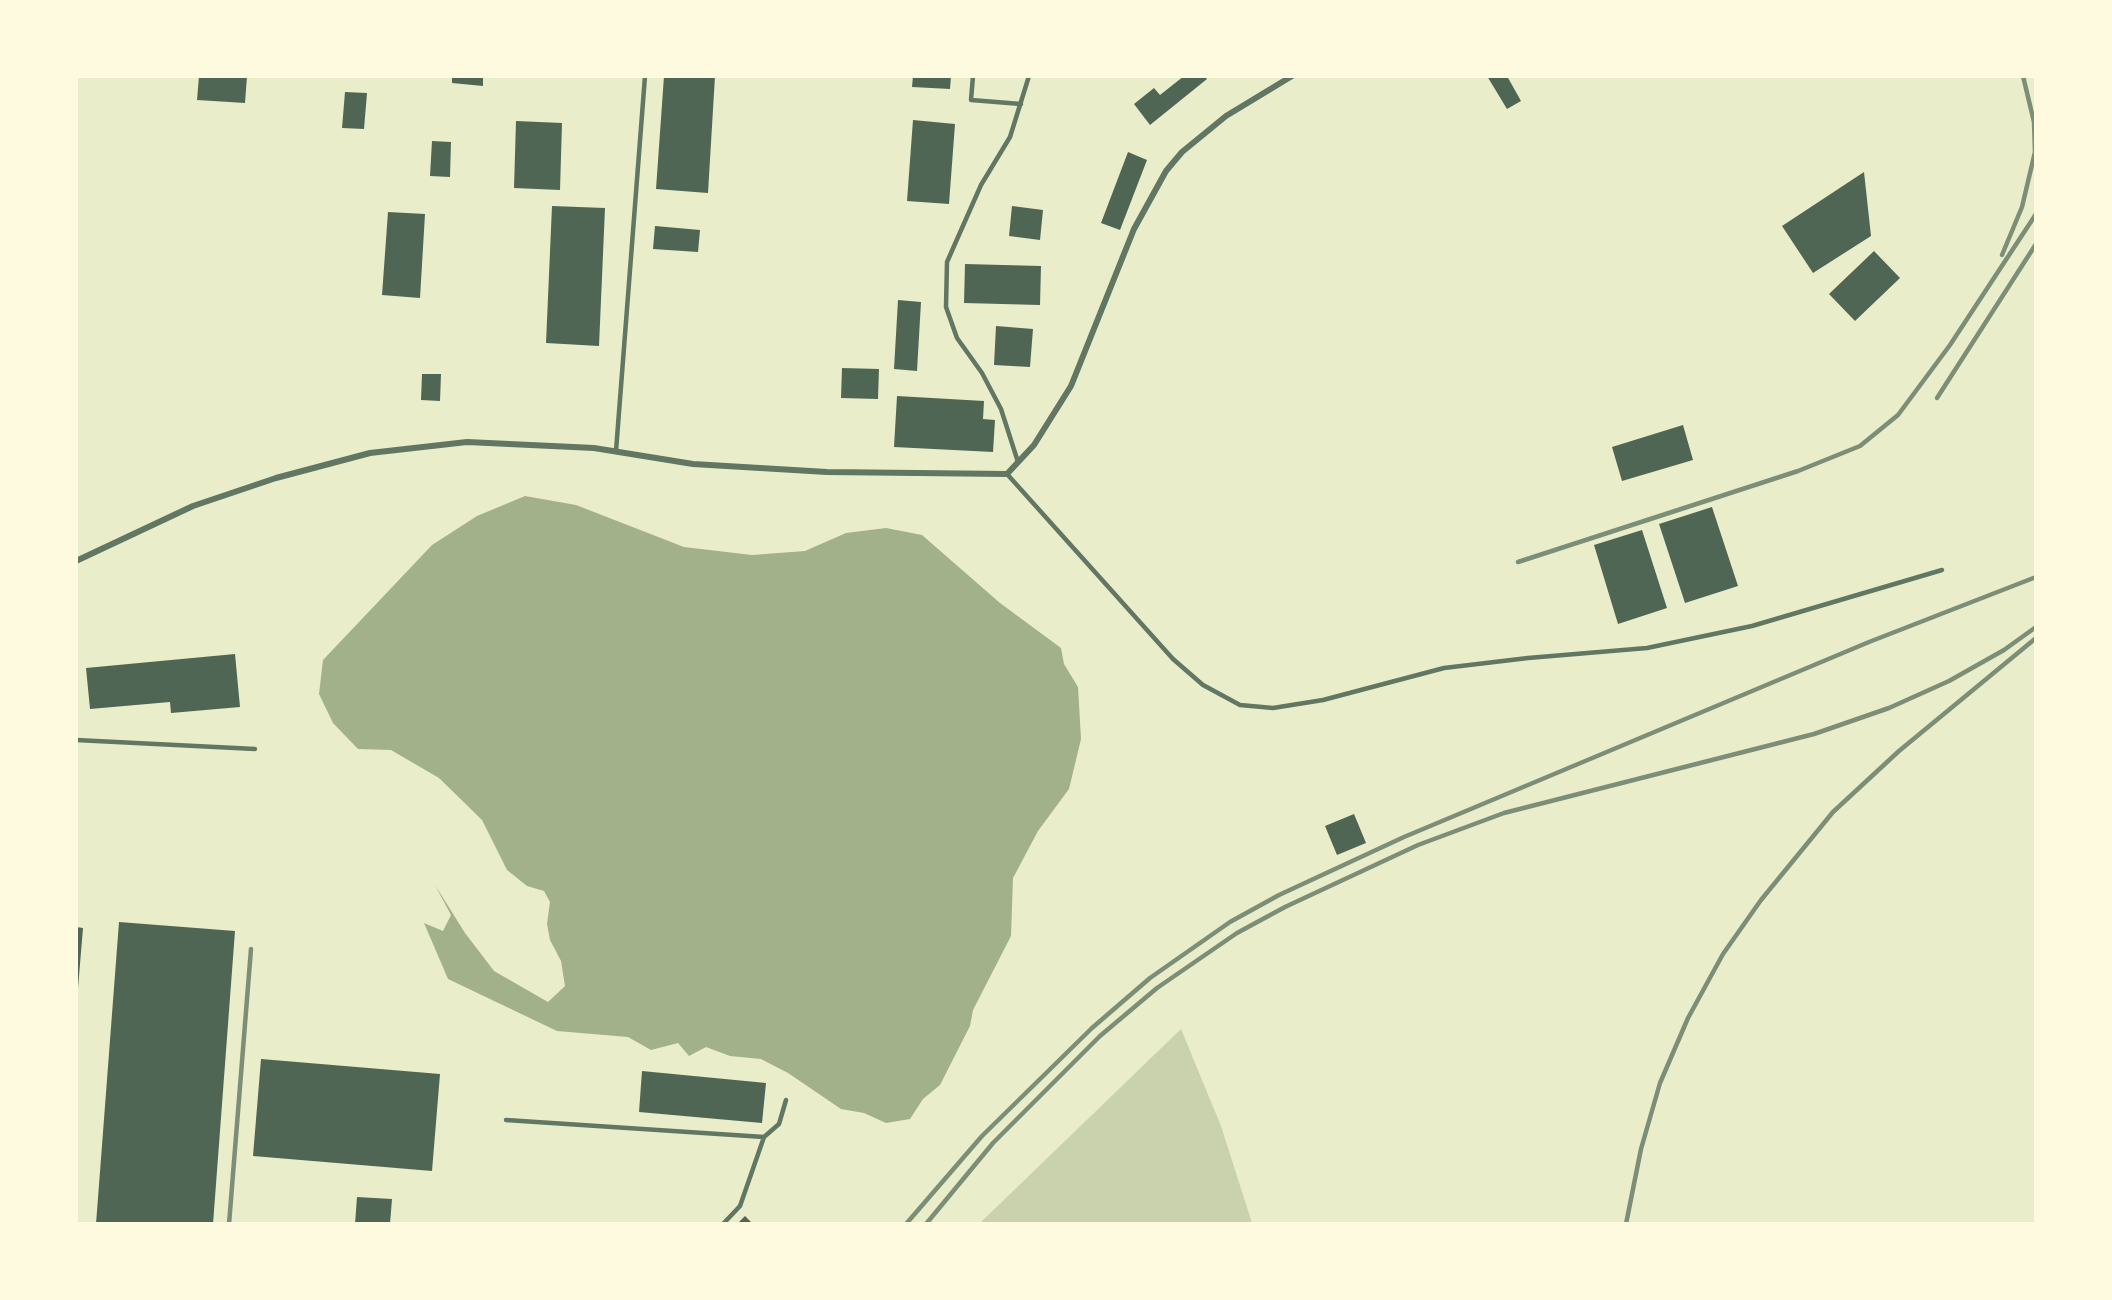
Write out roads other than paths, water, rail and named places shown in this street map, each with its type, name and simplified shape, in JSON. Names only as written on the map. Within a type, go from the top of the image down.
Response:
[{"type":"street","points":[[76,561],[193,506],[276,477],[370,453],[467,442],[594,448],[693,464],[805,470],[1007,474],[1034,445],[1071,386],[1134,229],[1166,171],[1182,153],[1226,116],[1292,76]]},
{"type":"lane","points":[[616,452],[645,76]]},
{"type":"lane","points":[[972,76],[970,100],[1021,104]]},
{"type":"lane","points":[[1018,462],[1001,409],[982,373],[957,338],[946,307],[946,262],[981,185],[1010,137],[1029,76]]},
{"type":"lane","points":[[1007,474],[1173,659],[1203,685],[1240,705],[1273,708],[1323,700],[1444,668],[1647,648],[1752,626],[1942,570]]},
{"type":"lane","points":[[76,740],[255,749]]},
{"type":"lane","points":[[723,1224],[740,1206],[764,1137],[779,1124],[786,1100]]},
{"type":"lane","points":[[506,1120],[764,1137]]},
{"type":"railway","points":[[2002,255],[2022,207],[2035,152],[2034,122],[2023,76]]},
{"type":"railway","points":[[1518,562],[1798,471],[1860,446],[1898,415],[1950,345],[2036,214]]},
{"type":"railway","points":[[1937,398],[2036,244]]},
{"type":"railway","points":[[906,1224],[982,1136],[1092,1028],[1150,978],[1230,922],[1279,895],[1404,837],[1869,642],[2036,577]]},
{"type":"railway","points":[[926,1224],[993,1143],[1100,1036],[1157,988],[1237,933],[1285,907],[1418,845],[1504,813],[1814,734],[1889,708],[1949,681],[2004,650],[2036,627]]},
{"type":"railway","points":[[1626,1224],[1641,1149],[1660,1083],[1688,1018],[1723,954],[1761,900],[1833,812],[1899,751],[2036,638]]},
{"type":"railway","points":[[229,1224],[251,949]]}]
